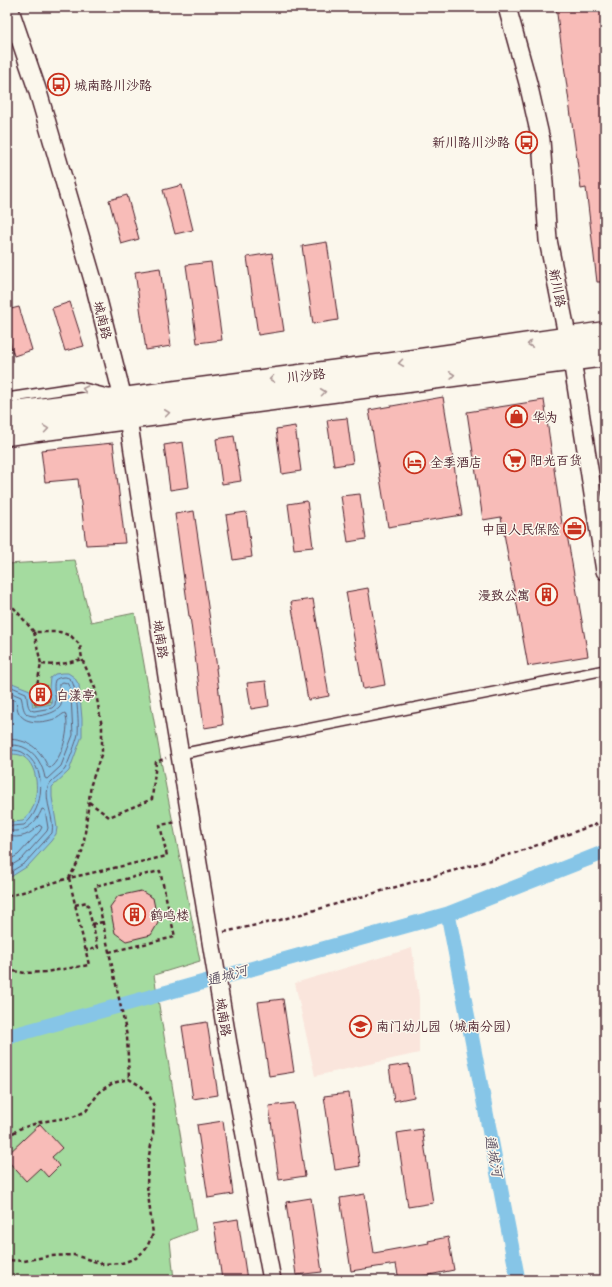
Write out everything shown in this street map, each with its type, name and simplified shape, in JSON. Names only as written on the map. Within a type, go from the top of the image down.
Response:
[{"type":"main road","name":"川沙路","points":[[7,434],[126,408],[393,364],[605,333]]},
{"type":"main road","name":"川沙路","points":[[7,414],[126,408],[605,356]]},
{"type":"street","name":"城南路","points":[[9,7],[43,107],[93,280],[126,408],[190,819],[228,1044],[272,1280]]},
{"type":"street","name":"新川路","points":[[507,7],[528,83],[541,140],[548,240],[572,360],[605,571]]},
{"type":"lane","points":[[7,398],[80,387],[126,408]]},
{"type":"lane","points":[[180,754],[605,670]]},
{"type":"path","points":[[7,604],[14,608],[34,632],[41,664],[37,685]]},
{"type":"path","points":[[7,970],[25,973],[45,972],[89,965],[69,878],[83,849],[91,784],[102,752],[102,727],[95,688],[82,659],[80,645],[71,636],[60,632],[34,632]]},
{"type":"path","points":[[41,664],[63,665],[82,659]]},
{"type":"path","points":[[89,802],[109,816],[152,799],[156,762],[180,754]]},
{"type":"path","points":[[7,895],[13,895],[69,878],[167,856],[160,826],[190,819]]},
{"type":"path","points":[[210,935],[280,920],[514,853],[605,821]]},
{"type":"path","points":[[110,952],[175,937],[160,871],[95,886],[127,1036],[129,1079]]},
{"type":"path","points":[[75,905],[87,902],[98,948],[86,950]]},
{"type":"path","points":[[92,924],[103,922]]},
{"type":"path","points":[[7,1136],[19,1129],[40,1122],[73,1117],[86,1111],[100,1090],[113,1083],[129,1079],[141,1086],[148,1093],[154,1106],[153,1136],[148,1160],[147,1186],[153,1234],[146,1249],[136,1258],[122,1263],[103,1264],[74,1255],[49,1256],[24,1261],[7,1260]]},
{"type":"shaded area","name":"南门幼儿园（城南分园）","points":[[412,948],[419,998],[419,1053],[315,1076],[295,983]]},
{"type":"green space","points":[[75,560],[91,622],[135,613],[163,772],[200,961],[154,975],[196,1230],[170,1240],[174,1280],[7,1280],[7,564]]},
{"type":"water","points":[[68,673],[74,677],[79,685],[82,736],[69,771],[52,787],[52,797],[57,828],[56,834],[28,866],[7,878],[7,820],[12,822],[23,821],[30,812],[36,797],[36,780],[31,765],[26,759],[20,755],[7,754],[7,681],[30,690],[33,707],[52,704],[49,687],[50,678],[55,674]]},
{"type":"building","points":[[556,7],[605,7],[605,282],[597,282],[586,188],[581,189]]},
{"type":"building","points":[[182,185],[193,230],[175,234],[163,190]]},
{"type":"building","points":[[127,195],[139,239],[121,244],[109,200]]},
{"type":"building","points":[[327,242],[338,320],[313,324],[302,246]]},
{"type":"building","points":[[272,253],[284,331],[258,335],[247,257]]},
{"type":"building","points":[[211,262],[222,340],[197,343],[186,265]]},
{"type":"building","points":[[160,268],[171,346],[146,350],[135,272]]},
{"type":"building","points":[[70,302],[84,346],[65,351],[52,308]]},
{"type":"building","points":[[19,307],[32,350],[14,356],[7,334],[7,310]]},
{"type":"building","name":"全季酒店","points":[[443,397],[462,515],[388,527],[369,410]]},
{"type":"building","points":[[544,400],[562,524],[565,523],[588,656],[528,666],[501,517],[483,520],[467,412]]},
{"type":"building","points":[[347,418],[353,463],[334,466],[327,420]]},
{"type":"building","points":[[295,426],[301,471],[282,474],[276,429]]},
{"type":"building","points":[[234,436],[241,481],[222,484],[216,439]]},
{"type":"building","points":[[183,442],[189,487],[170,490],[164,445]]},
{"type":"building","points":[[113,443],[125,543],[86,545],[78,479],[45,482],[41,450]]},
{"type":"building","points":[[360,494],[366,539],[348,542],[341,496]]},
{"type":"building","points":[[307,501],[313,547],[294,549],[288,504]]},
{"type":"building","points":[[194,511],[217,668],[223,725],[204,728],[175,514]]},
{"type":"building","points":[[246,512],[252,557],[233,560],[226,515]]},
{"type":"building","points":[[368,588],[385,685],[363,689],[346,592]]},
{"type":"building","points":[[313,599],[329,696],[308,700],[291,602]]},
{"type":"building","points":[[266,681],[269,706],[251,709],[247,683]]},
{"type":"building","name":"白漾亭","points":[[46,685],[49,702],[35,705],[32,688]]},
{"type":"building","name":"鹤鸣楼","points":[[141,891],[153,898],[158,923],[151,935],[126,941],[115,933],[110,907],[118,896]]},
{"type":"building","points":[[283,999],[294,1072],[269,1076],[258,1002]]},
{"type":"building","points":[[207,1022],[218,1095],[193,1099],[182,1026]]},
{"type":"building","points":[[409,1064],[414,1097],[394,1101],[389,1067]]},
{"type":"building","points":[[349,1093],[360,1166],[335,1170],[324,1096]]},
{"type":"building","points":[[294,1103],[305,1176],[279,1180],[269,1106]]},
{"type":"building","points":[[223,1121],[233,1194],[208,1198],[197,1125]]},
{"type":"building","points":[[40,1124],[62,1148],[52,1157],[59,1166],[48,1177],[40,1168],[26,1181],[7,1160],[7,1155]]},
{"type":"building","points":[[422,1129],[433,1203],[408,1207],[397,1133]]},
{"type":"building","points":[[365,1194],[374,1253],[429,1243],[428,1241],[448,1237],[454,1270],[419,1277],[419,1280],[399,1280],[396,1264],[351,1271],[340,1198]]},
{"type":"building","points":[[311,1198],[322,1272],[296,1275],[286,1202]]},
{"type":"building","points":[[238,1219],[247,1280],[222,1280],[214,1223]]},
{"type":"waterway","name":"通城河","points":[[7,1037],[448,914],[605,852]]},
{"type":"waterway","name":"通城河","points":[[448,914],[518,1280]]},
{"type":"place","name":"城南路川沙路","points":[[59,85]]},
{"type":"place","name":"新川路川沙路","points":[[526,142]]},
{"type":"place","name":"华为","points":[[517,417]]},
{"type":"place","name":"阳光百货","points":[[514,460]]},
{"type":"place","name":"全季酒店","points":[[415,462]]},
{"type":"place","name":"中国人民保险","points":[[575,529]]},
{"type":"place","name":"漫致公寓","points":[[546,595]]},
{"type":"place","name":"白漾亭","points":[[40,695]]},
{"type":"place","name":"鹤鸣楼","points":[[134,915]]},
{"type":"place","name":"南门幼儿园（城南分园）","points":[[361,1026]]}]
